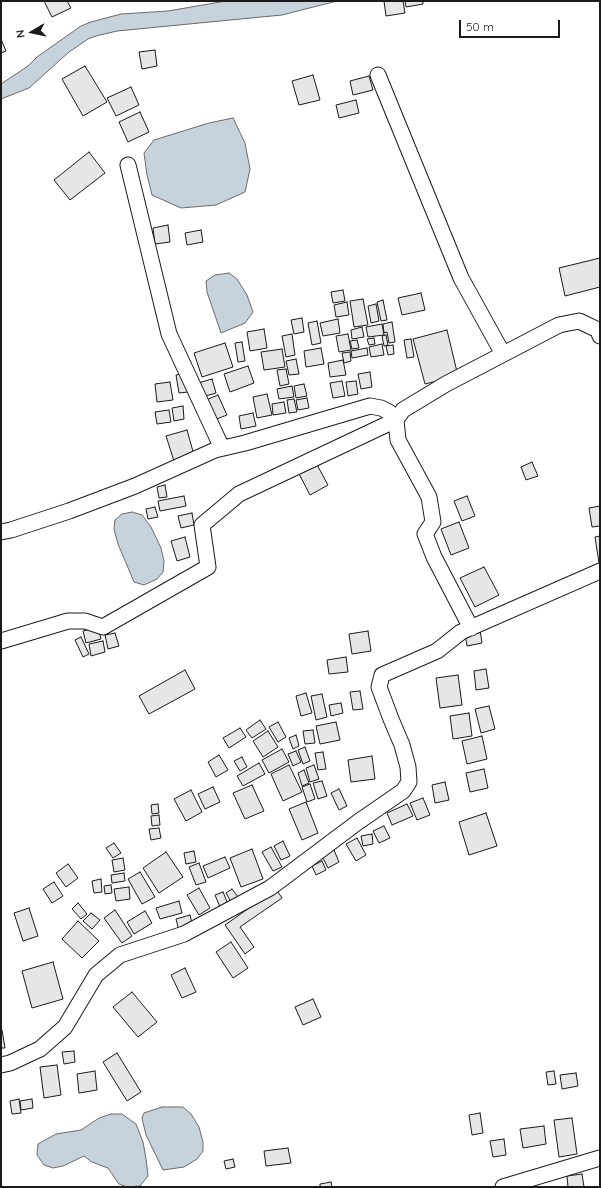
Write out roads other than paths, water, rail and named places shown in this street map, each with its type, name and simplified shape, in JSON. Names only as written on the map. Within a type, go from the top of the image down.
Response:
[{"type":"street","points":[[378,75],[461,278],[503,354]]},
{"type":"street","points":[[128,165],[169,334],[222,448]]},
{"type":"street","points":[[1,641],[68,621],[85,621],[104,627],[208,567],[202,525],[239,494],[396,420],[403,410],[503,354],[559,325],[579,321],[598,330],[600,336]]},
{"type":"street","points":[[1,532],[69,511],[135,486],[222,448],[245,443],[370,406],[381,408],[389,412],[396,420],[398,440],[429,497],[434,522],[426,534],[434,557],[471,628]]},
{"type":"street","points":[[1,1065],[10,1064],[40,1049],[65,1027],[82,996],[96,975],[120,955],[184,934],[270,888],[358,822],[403,791],[409,782],[408,767],[402,745],[379,687],[382,675],[437,651],[461,632],[600,571]]},
{"type":"street","points":[[503,1187],[600,1158]]}]
